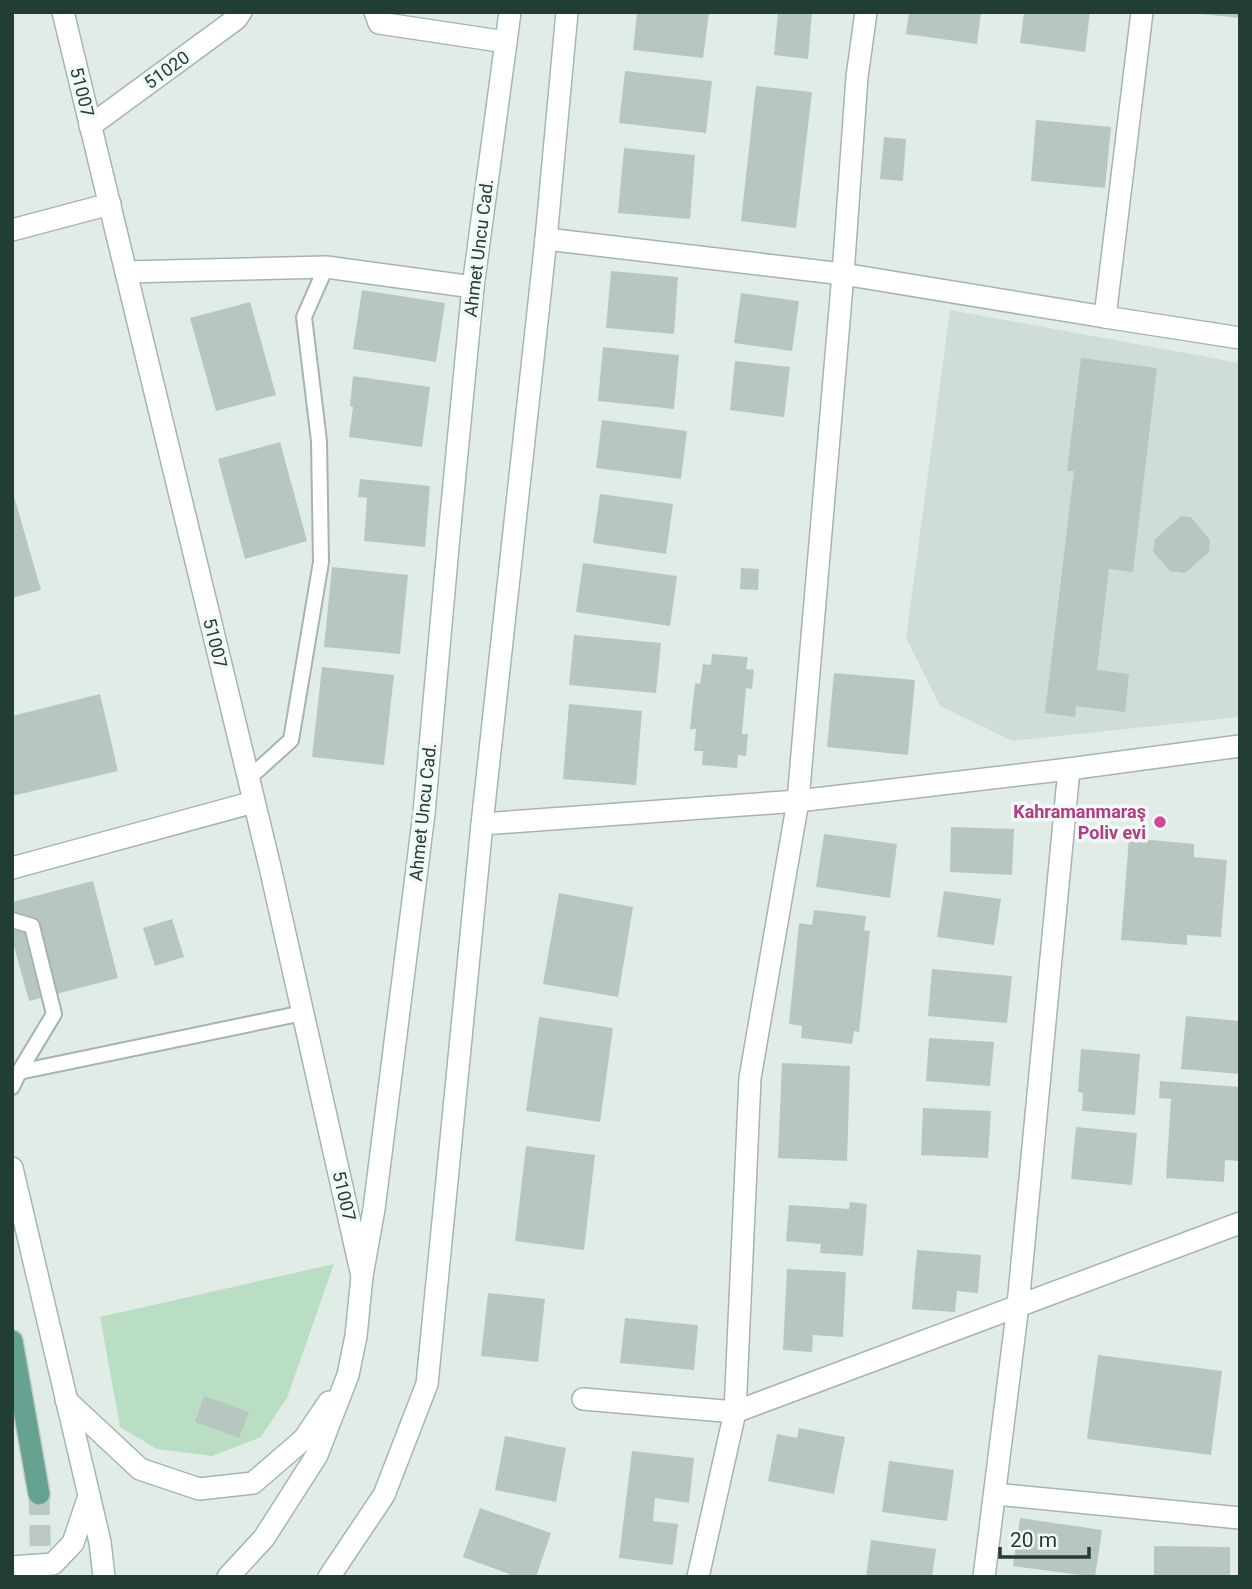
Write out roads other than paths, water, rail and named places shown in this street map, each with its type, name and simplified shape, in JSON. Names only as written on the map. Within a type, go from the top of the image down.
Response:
[{"type":"main road","points":[[12,1341],[39,1494]]},
{"type":"street","name":"51007","points":[[63,12],[254,802],[362,1276]]},
{"type":"street","name":"51020","points":[[90,126],[236,19],[241,12]]},
{"type":"street","points":[[375,12],[379,23],[506,42]]},
{"type":"street","name":"Ahmet Uncu Cad.","points":[[228,1577],[264,1538],[317,1455],[348,1375],[356,1336],[424,813],[473,287],[510,12]]},
{"type":"street","points":[[329,1577],[384,1495],[427,1384],[482,824],[546,239],[567,12]]},
{"type":"street","points":[[698,1577],[735,1412],[750,1079],[798,801],[843,275],[857,77],[866,12]]},
{"type":"street","points":[[1105,317],[1142,12]]},
{"type":"street","points":[[12,229],[110,204]]},
{"type":"street","points":[[546,239],[843,275],[1240,338]]},
{"type":"street","points":[[126,272],[326,267],[473,287]]},
{"type":"street","points":[[482,824],[798,801],[1240,746]]},
{"type":"street","points":[[984,1577],[1018,1305],[1069,769]]},
{"type":"street","points":[[12,867],[254,802]]},
{"type":"street","points":[[12,1168],[100,1542],[104,1577]]},
{"type":"street","points":[[583,1399],[735,1412],[1240,1223]]},
{"type":"street","points":[[66,1400],[139,1469],[199,1489],[253,1483],[304,1438],[348,1375]]},
{"type":"street","points":[[995,1494],[1240,1518]]},
{"type":"street","points":[[12,1567],[53,1564],[73,1544],[89,1496]]},
{"type":"lane","points":[[248,779],[291,740],[321,562],[319,441],[304,317],[326,267]]},
{"type":"lane","points":[[12,920],[32,926],[54,1014],[12,1087]]},
{"type":"lane","points":[[19,1072],[303,1013]]},
{"type":"tunnel","points":[[39,1494],[41,1577]]},
{"type":"place","name":"Kahramanmaraş Poliv evi","points":[[1160,822]]}]
